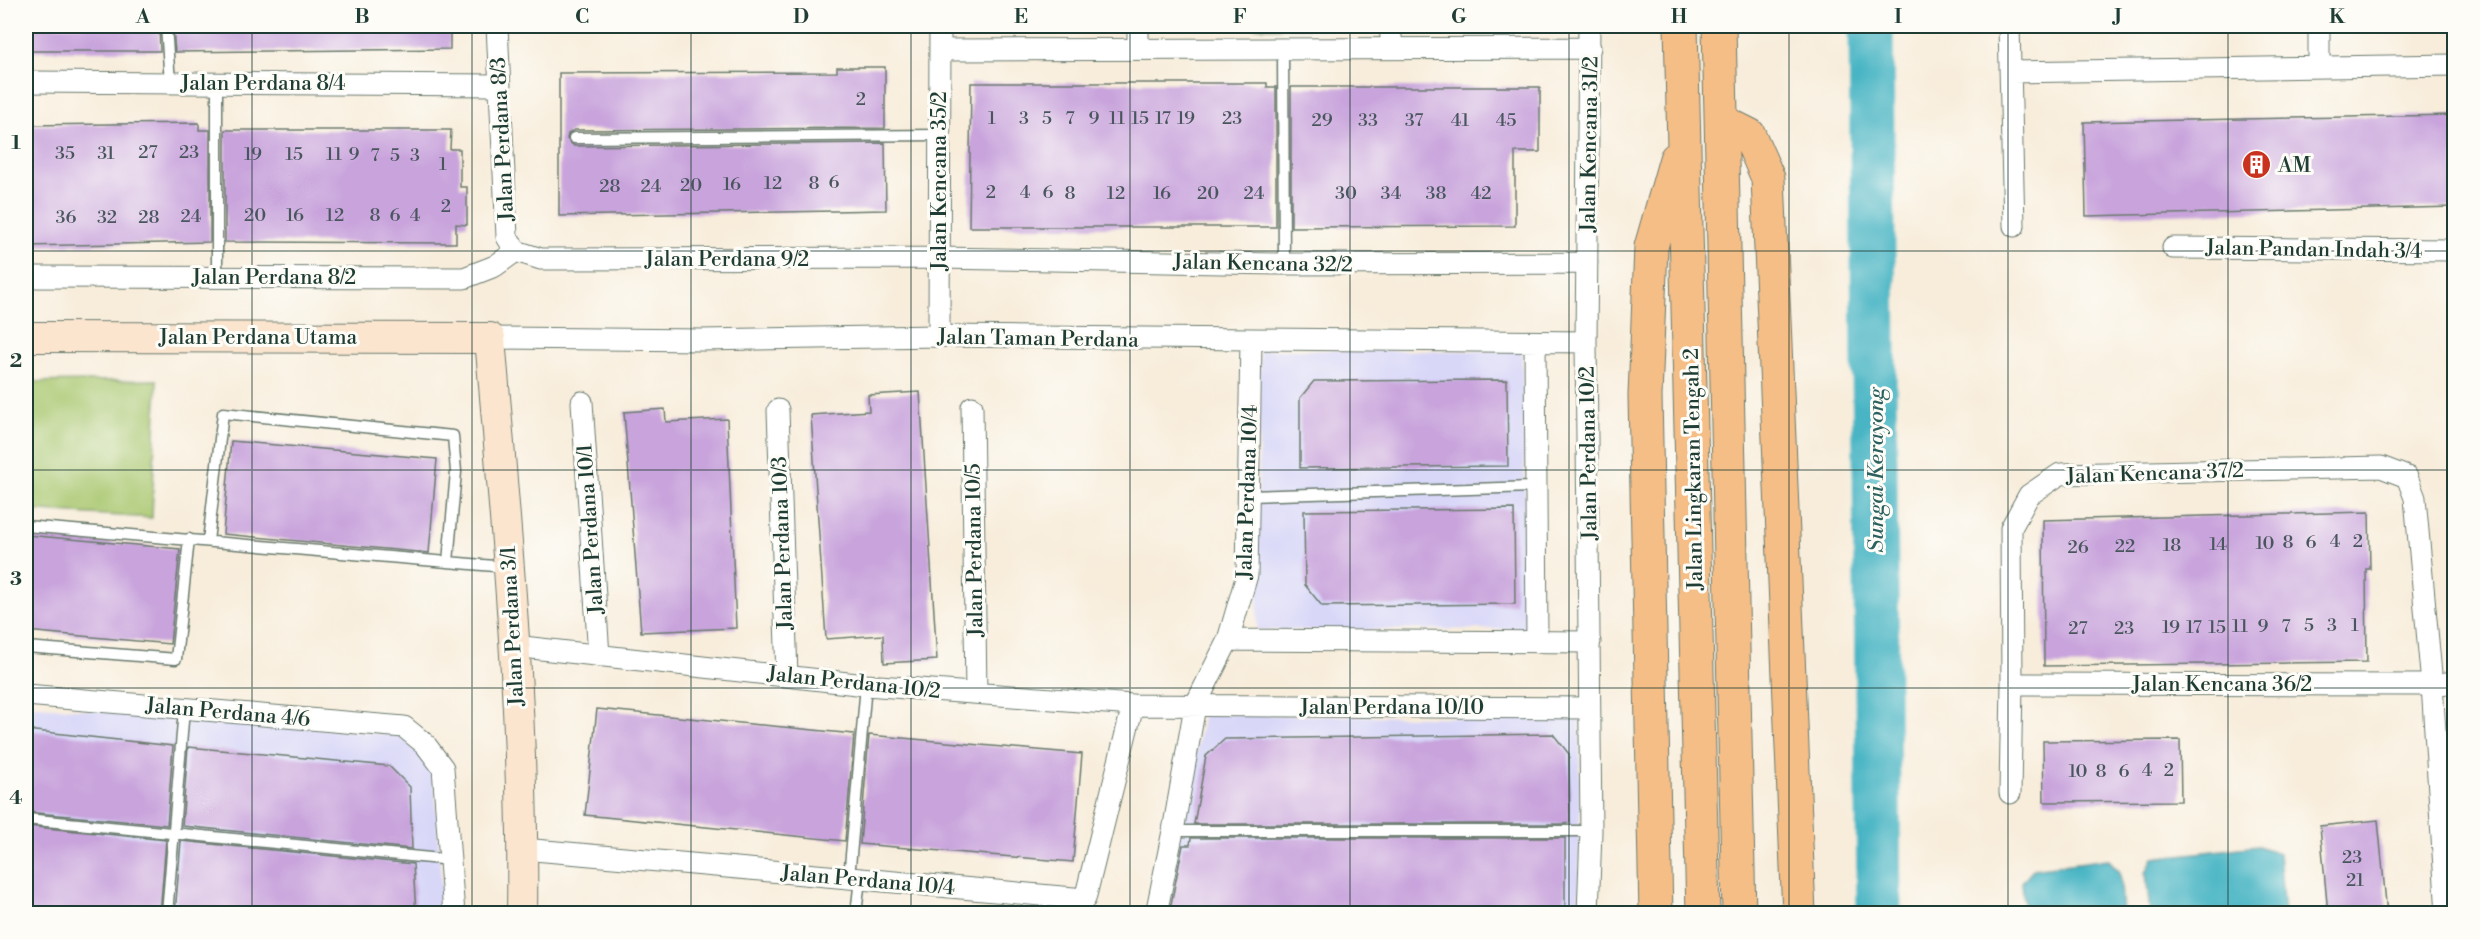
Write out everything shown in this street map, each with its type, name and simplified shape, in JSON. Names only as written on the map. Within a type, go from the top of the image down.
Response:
[{"type":"highway","name":"Jalan Lingkaran Tengah 2","points":[[1681,26],[1702,914]]},
{"type":"highway","name":"Jalan Lingkaran Tengah 2","points":[[1719,26],[1723,122],[1739,914]]},
{"type":"highway","points":[[1723,122],[1749,135],[1768,178],[1799,914]]},
{"type":"highway","points":[[1656,914],[1646,373],[1651,247],[1685,125]]},
{"type":"street","name":"Jalan Perdana 8/3","points":[[497,26],[507,237],[516,251]]},
{"type":"street","name":"Jalan Kencana 35/2","points":[[939,336],[940,26]]},
{"type":"street","points":[[1138,26],[1138,49]]},
{"type":"street","points":[[1390,26],[1392,48]]},
{"type":"street","name":"Jalan Kencana 31/2","points":[[1587,263],[1590,26]]},
{"type":"street","points":[[2009,26],[2012,72],[2014,226]]},
{"type":"street","points":[[2319,26],[2319,65]]},
{"type":"street","points":[[940,50],[1590,48]]},
{"type":"street","points":[[2012,72],[2319,65],[2454,65]]},
{"type":"street","name":"Jalan Perdana 8/4","points":[[26,82],[500,85]]},
{"type":"street","name":"Jalan Pandan Indah 3/4","points":[[2173,248],[2454,250]]},
{"type":"street","name":"Jalan Perdana 8/2","points":[[26,277],[464,278],[495,266],[516,251]]},
{"type":"street","name":"Jalan Perdana 9/2","points":[[516,251],[541,259],[939,258]]},
{"type":"street","name":"Jalan Kencana 32/2","points":[[939,258],[1284,264],[1587,263]]},
{"type":"street","name":"Jalan Perdana 10/2","points":[[1587,263],[1591,831],[1588,914]]},
{"type":"street","name":"Jalan Taman Perdana","points":[[490,338],[703,340],[939,336],[1586,342]]},
{"type":"street","name":"Jalan Perdana Utama","points":[[26,337],[490,338]]},
{"type":"street","name":"Jalan Perdana 3/1","points":[[490,338],[510,567],[523,849],[522,914]]},
{"type":"street","name":"Jalan Perdana 10/4","points":[[1156,914],[1195,706],[1228,640],[1247,575],[1251,496],[1251,340]]},
{"type":"street","points":[[1535,342],[1537,642]]},
{"type":"street","name":"Jalan Perdana 10/1","points":[[582,402],[599,656]]},
{"type":"street","name":"Jalan Perdana 10/5","points":[[972,407],[976,693]]},
{"type":"street","name":"Jalan Perdana 10/3","points":[[778,410],[787,676]]},
{"type":"street","name":"Jalan Kencana 37/2","points":[[2010,793],[2011,528],[2030,495],[2060,474],[2381,467],[2407,477],[2415,498],[2433,685]]},
{"type":"street","points":[[1228,640],[1590,642]]},
{"type":"street","name":"Jalan Perdana 10/2","points":[[514,646],[866,685],[1133,705],[1195,706]]},
{"type":"street","name":"Jalan Kencana 36/2","points":[[2012,684],[2433,685],[2454,682]]},
{"type":"street","points":[[2433,685],[2450,905]]},
{"type":"street","name":"Jalan Perdana 4/6","points":[[26,695],[404,727],[425,744],[443,768],[454,914]]},
{"type":"street","name":"Jalan Perdana 10/4","points":[[523,849],[1085,899],[1133,705]]},
{"type":"street","name":"Jalan Perdana 10/10","points":[[1195,706],[1590,708]]},
{"type":"lane","points":[[166,26],[170,83]]},
{"type":"lane","points":[[1283,49],[1284,264]]},
{"type":"lane","points":[[217,82],[217,277]]},
{"type":"lane","points":[[574,138],[940,135]]},
{"type":"lane","points":[[208,541],[223,413],[453,436],[456,472],[448,562]]},
{"type":"lane","points":[[1251,496],[1536,487]]},
{"type":"lane","points":[[26,526],[510,567]]},
{"type":"lane","points":[[26,647],[176,659],[189,539]]},
{"type":"lane","points":[[856,914],[854,878],[866,685]]},
{"type":"lane","points":[[168,914],[184,709]]},
{"type":"lane","points":[[26,819],[451,860]]},
{"type":"lane","points":[[1173,831],[1591,831]]},
{"type":"shaded area","points":[[1260,350],[1522,351],[1528,629],[1257,630]]},
{"type":"shaded area","points":[[26,705],[399,735],[419,752],[434,770],[443,913],[26,913]]},
{"type":"shaded area","points":[[1204,714],[1580,719],[1579,913],[1163,914]]},
{"type":"green space","points":[[1170,26],[1357,26],[1353,29]]},
{"type":"green space","points":[[157,380],[152,518],[26,510],[26,382]]},
{"type":"water","points":[[2258,846],[2279,853],[2284,913],[2150,913],[2146,873],[2153,858]]},
{"type":"water","points":[[2108,859],[2120,872],[2123,913],[2025,913],[2022,882],[2033,869]]},
{"type":"building","points":[[26,26],[159,26],[160,51],[26,51]]},
{"type":"building","points":[[173,26],[450,26],[450,49],[175,52]]},
{"type":"building","points":[[837,67],[885,67],[885,128],[574,130],[568,134],[567,139],[574,146],[885,143],[886,210],[559,216],[559,73],[837,72]]},
{"type":"building","points":[[971,83],[1267,83],[1267,87],[1276,87],[1276,227],[969,227]]},
{"type":"building","points":[[1291,87],[1540,87],[1540,152],[1515,152],[1515,226],[1291,227]]},
{"type":"building","name":"AM","points":[[2454,115],[2454,207],[2086,216],[2084,122]]},
{"type":"building","points":[[199,123],[199,130],[210,130],[210,242],[26,246],[26,125]]},
{"type":"building","points":[[225,130],[451,130],[450,149],[460,149],[460,187],[467,187],[467,225],[456,224],[456,243],[225,242]]},
{"type":"building","points":[[1507,380],[1508,466],[1300,468],[1300,398],[1314,381]]},
{"type":"building","points":[[920,392],[937,660],[884,663],[883,635],[826,639],[811,415],[869,411],[868,395]]},
{"type":"building","points":[[665,409],[666,422],[727,419],[736,628],[641,632],[624,412]]},
{"type":"building","points":[[231,441],[437,459],[429,553],[223,534]]},
{"type":"building","points":[[1514,509],[1515,604],[1322,606],[1305,585],[1304,511]]},
{"type":"building","points":[[2369,512],[2370,569],[2366,569],[2367,662],[2044,666],[2043,520]]},
{"type":"building","points":[[26,535],[180,549],[170,644],[26,631]]},
{"type":"building","points":[[597,709],[854,734],[845,841],[585,815]]},
{"type":"building","points":[[26,730],[173,746],[167,825],[26,812]]},
{"type":"building","points":[[1553,734],[1569,754],[1570,822],[1565,824],[1194,824],[1206,756],[1225,739]]},
{"type":"building","points":[[869,735],[1082,754],[1073,862],[860,844]]},
{"type":"building","points":[[2180,740],[2181,801],[2044,802],[2043,741]]},
{"type":"building","points":[[188,747],[389,766],[410,787],[412,849],[182,826]]},
{"type":"building","points":[[2378,820],[2387,914],[2328,914],[2320,826]]},
{"type":"building","points":[[26,826],[166,840],[160,914],[26,914]]},
{"type":"building","points":[[1191,838],[1565,838],[1565,914],[1169,914],[1183,845],[1190,845]]},
{"type":"building","points":[[181,841],[413,864],[416,914],[175,914]]},
{"type":"waterway","name":"Sungai Kerayong","points":[[1871,26],[1879,914]]},
{"type":"place","name":"AM","points":[[2257,165]]}]
